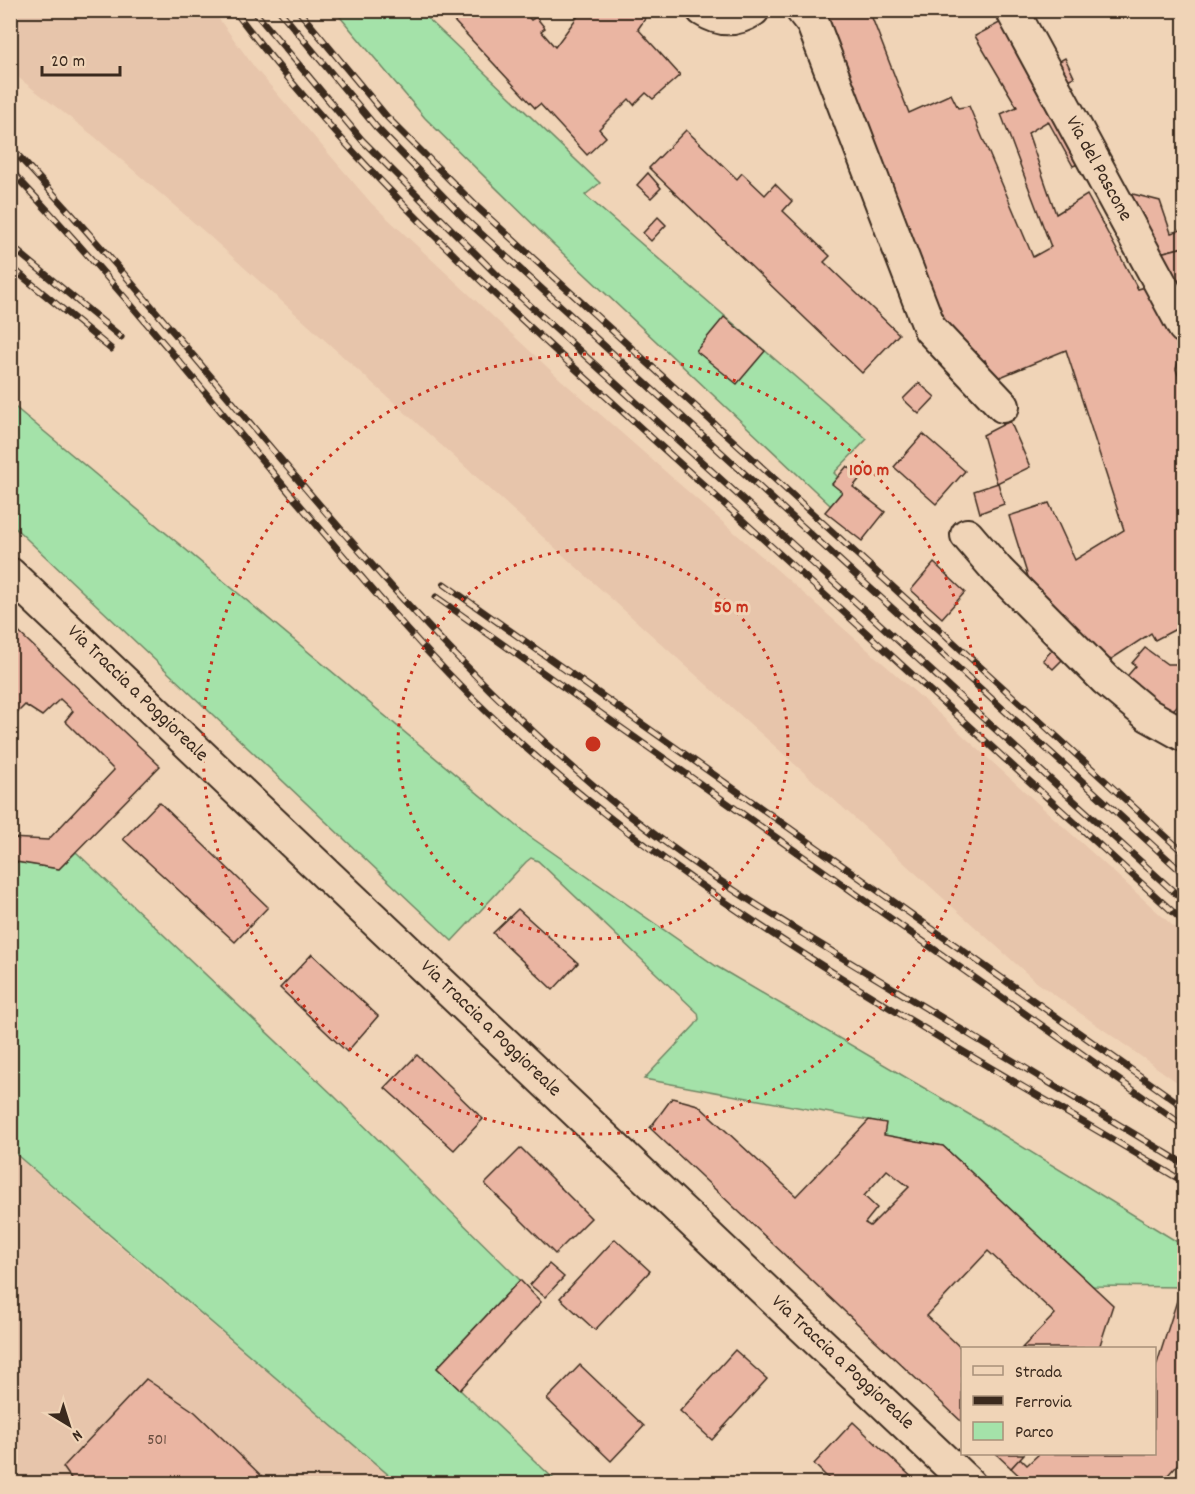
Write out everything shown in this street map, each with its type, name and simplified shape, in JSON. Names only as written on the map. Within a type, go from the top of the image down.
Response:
[{"type":"street","points":[[703,10],[715,18],[727,19],[738,18],[753,10]]},
{"type":"street","points":[[802,10],[813,24],[930,329],[1004,406]]},
{"type":"street","name":"Via del Pascone","points":[[1012,10],[1185,327]]},
{"type":"street","points":[[967,535],[998,571],[1106,680],[1148,715],[1185,735]]},
{"type":"street","name":"Via Traccia a Poggioreale","points":[[10,574],[969,1484]]},
{"type":"shaded area","points":[[10,11],[213,11],[255,68],[372,204],[559,378],[893,672],[1184,936],[1184,1087],[1035,981],[206,233],[95,137],[11,72]]},
{"type":"shaded area","points":[[10,1150],[123,1249],[398,1483],[11,1483]]},
{"type":"green space","points":[[335,11],[420,11],[600,183],[585,195],[867,439],[834,473],[847,486],[831,506],[554,245],[425,118]]},
{"type":"green space","points":[[10,403],[529,836],[716,966],[982,1122],[1184,1246],[1184,1287],[1092,1286],[943,1146],[884,1135],[885,1123],[644,1079],[695,1025],[699,1019],[698,1013],[538,861],[531,858],[526,862],[452,941],[11,524]]},
{"type":"green space","points":[[76,852],[332,1094],[520,1280],[437,1368],[558,1483],[398,1483],[11,1150],[11,861],[59,869]]},
{"type":"building","points":[[465,10],[522,10],[531,20],[536,17],[545,28],[541,31],[555,47],[578,16],[573,10],[637,10],[645,19],[638,29],[680,75],[653,99],[646,93],[634,105],[629,99],[599,129],[606,137],[587,155],[540,104],[535,108],[454,21]]},
{"type":"building","points":[[823,10],[869,10],[909,113],[951,94],[958,108],[969,106],[1033,257],[1051,247],[1001,114],[1017,107],[975,36],[1005,20],[1083,162],[1073,166],[1048,121],[1028,133],[1056,214],[1087,195],[1138,289],[1149,286],[1183,347],[1176,369],[1184,393],[1184,703],[1181,702],[1168,715],[1121,683],[1136,666],[1132,663],[1145,648],[1167,664],[1183,664],[1176,629],[1155,640],[1151,633],[1107,662],[1029,580],[1009,516],[1049,503],[1075,560],[1124,530],[1066,350],[993,380],[985,360],[979,363],[948,330]]},
{"type":"building","points":[[1065,58],[1074,77],[1063,82],[1054,64]]},
{"type":"building","points":[[686,130],[737,179],[742,173],[765,195],[775,184],[792,201],[783,211],[830,256],[824,262],[899,334],[862,373],[649,168]]},
{"type":"building","points":[[648,173],[661,188],[651,198],[637,185]]},
{"type":"building","points":[[1125,192],[1160,201],[1171,233],[1184,229],[1184,247],[1156,254]]},
{"type":"building","points":[[658,217],[666,225],[651,241],[643,233]]},
{"type":"building","points":[[1184,247],[1184,287],[1176,291],[1156,254]]},
{"type":"building","points":[[724,317],[765,351],[737,384],[696,351]]},
{"type":"building","points":[[919,383],[935,397],[919,414],[903,399]]},
{"type":"building","points":[[1010,421],[1030,467],[997,483],[983,435]]},
{"type":"building","points":[[923,434],[965,471],[936,504],[894,467]]},
{"type":"building","points":[[847,466],[861,477],[853,487],[885,512],[862,541],[825,512],[842,492],[832,484]]},
{"type":"building","points":[[998,483],[1004,504],[980,513],[974,491]]},
{"type":"building","points":[[934,563],[965,592],[942,618],[911,590]]},
{"type":"building","points":[[10,624],[160,766],[59,869],[10,861],[10,838],[48,840],[114,770],[65,721],[73,711],[60,699],[42,716],[25,705],[10,720]]},
{"type":"building","points":[[1054,648],[1065,657],[1053,669],[1043,660]]},
{"type":"building","points":[[159,802],[268,907],[235,942],[123,839]]},
{"type":"building","points":[[518,909],[578,963],[553,990],[493,933]]},
{"type":"building","points":[[312,954],[378,1016],[347,1052],[280,988]]},
{"type":"building","points":[[417,1055],[483,1119],[454,1150],[385,1088]]},
{"type":"building","points":[[672,1098],[698,1105],[796,1196],[869,1120],[886,1123],[884,1135],[943,1146],[1113,1305],[1099,1347],[1023,1347],[1055,1314],[988,1251],[927,1316],[961,1348],[961,1421],[650,1128]],"holes":[[[887,1170],[909,1187],[870,1226],[865,1223],[877,1208],[864,1196]]]},
{"type":"building","points":[[521,1148],[591,1218],[555,1254],[485,1184]]},
{"type":"building","points":[[615,1239],[650,1271],[595,1330],[560,1298]]},
{"type":"building","points":[[549,1264],[564,1277],[545,1297],[530,1285]]},
{"type":"building","points":[[520,1280],[541,1302],[460,1390],[437,1368]]},
{"type":"building","points":[[1184,1287],[1184,1457],[1160,1484],[1028,1484],[1011,1468],[1020,1458],[1027,1465],[1038,1455],[1156,1455],[1156,1367],[1181,1288]]},
{"type":"building","points":[[735,1350],[767,1379],[712,1440],[680,1411]]},
{"type":"building","points":[[580,1365],[644,1426],[611,1461],[547,1399]]},
{"type":"building","points":[[146,1379],[195,1412],[270,1484],[75,1484],[63,1467]]},
{"type":"building","points":[[853,1422],[919,1484],[834,1484],[814,1464]]},
{"type":"building","points":[[997,1455],[1023,1455],[1011,1468]]},
{"type":"railway","points":[[234,10],[283,72],[388,189],[500,299],[1184,922]]},
{"type":"railway","points":[[253,10],[362,140],[502,280],[1184,901]]},
{"type":"railway","points":[[279,10],[376,127],[465,219],[1184,874]]},
{"type":"railway","points":[[298,10],[387,117],[476,206],[1184,853]]},
{"type":"railway","points":[[10,147],[84,228],[368,561],[442,641],[519,718],[600,791],[701,868],[772,915],[1184,1164]]},
{"type":"railway","points":[[10,170],[132,306],[406,628],[488,713],[567,783],[649,848],[735,909],[823,966],[1184,1182]]},
{"type":"railway","points":[[10,245],[121,337]]},
{"type":"railway","points":[[10,266],[111,349]]},
{"type":"railway","points":[[444,584],[1184,1107]]},
{"type":"railway","points":[[436,597],[1184,1126]]}]
